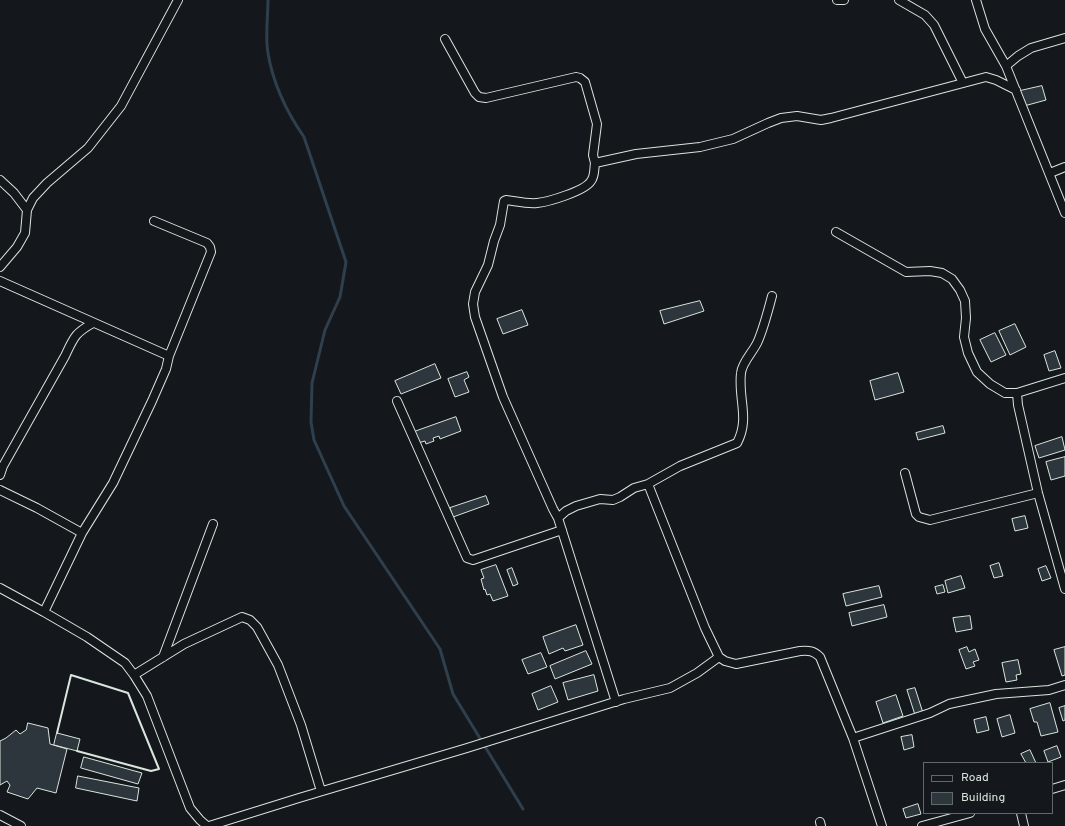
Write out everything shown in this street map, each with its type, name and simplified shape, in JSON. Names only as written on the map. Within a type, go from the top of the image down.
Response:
[{"type":"street","points":[[0,267],[17,247],[25,233],[27,210],[33,198],[40,189],[88,148],[121,106],[178,0]]},
{"type":"street","points":[[837,0],[844,0]]},
{"type":"street","points":[[899,0],[925,15],[934,25],[963,83]]},
{"type":"street","points":[[976,0],[985,29],[1006,66],[1065,213]]},
{"type":"street","points":[[1006,66],[1031,48],[1065,38]]},
{"type":"street","points":[[445,39],[474,93],[479,97],[486,98],[576,77],[585,82],[597,124],[593,155],[594,173],[589,184],[577,191],[535,203],[506,200],[504,202],[500,225],[488,265],[475,292],[473,304],[475,317],[503,397],[558,518],[616,702]]},
{"type":"street","points":[[594,162],[636,154],[700,147],[733,139],[781,118],[797,116],[821,120],[831,118],[986,77],[1016,90]]},
{"type":"street","points":[[1050,173],[1065,167]]},
{"type":"street","points":[[0,180],[14,193],[27,210]]},
{"type":"street","points":[[44,612],[82,533],[113,483],[152,401],[166,369],[169,356],[211,252],[207,243],[154,221]]},
{"type":"street","points":[[836,232],[906,272],[930,271],[942,273],[952,279],[960,290],[964,301],[966,318],[964,337],[968,353],[977,372],[990,384],[1005,393],[1017,393],[1065,378]]},
{"type":"street","points":[[0,282],[169,356]]},
{"type":"street","points":[[558,518],[566,511],[576,506],[600,499],[613,500],[634,488],[648,484],[680,466],[736,443],[741,435],[744,418],[741,372],[758,342],[772,296]]},
{"type":"street","points":[[0,475],[74,337],[81,329],[93,323]]},
{"type":"street","points":[[1017,393],[1018,405],[1038,493],[1065,589]]},
{"type":"street","points":[[397,401],[467,558],[473,560],[562,530]]},
{"type":"street","points":[[904,473],[916,514],[919,517],[930,520],[1038,493]]},
{"type":"street","points":[[648,484],[702,620],[719,657],[725,661],[736,664],[810,650],[820,657],[853,738],[882,826]]},
{"type":"street","points":[[0,490],[37,508],[82,533]]},
{"type":"street","points":[[163,657],[213,524]]},
{"type":"street","points":[[0,588],[44,612],[126,663],[147,696],[190,808],[200,820],[208,826],[616,702],[670,688],[697,673],[719,657]]},
{"type":"street","points":[[134,675],[184,644],[242,617],[250,620],[257,627],[278,665],[301,725],[321,791]]},
{"type":"street","points":[[853,738],[930,713],[949,704],[996,694],[1049,690],[1065,685]]},
{"type":"street","points":[[1053,789],[1065,785]]},
{"type":"street","points":[[922,826],[966,814]]},
{"type":"street","points":[[1021,814],[1024,826]]},
{"type":"street","points":[[0,815],[21,826]]},
{"type":"building","points":[[1042,86],[1046,100],[1024,106],[1020,91]]},
{"type":"building","points":[[700,301],[704,311],[664,324],[660,311]]},
{"type":"building","points":[[522,310],[528,325],[503,334],[497,319]]},
{"type":"building","points":[[1015,324],[1026,347],[1010,355],[999,331]]},
{"type":"building","points":[[995,333],[1006,355],[991,362],[980,340]]},
{"type":"building","points":[[1055,351],[1061,368],[1049,371],[1044,355]]},
{"type":"building","points":[[435,364],[441,378],[401,394],[395,381]]},
{"type":"building","points":[[467,372],[469,377],[464,380],[469,392],[455,397],[448,379]]},
{"type":"building","points":[[898,373],[904,392],[875,400],[870,381]]},
{"type":"building","points":[[456,417],[461,431],[440,439],[439,436],[433,438],[434,441],[426,444],[425,441],[418,443],[414,432]]},
{"type":"building","points":[[943,426],[945,433],[918,440],[916,433]]},
{"type":"building","points":[[1062,437],[1065,450],[1039,458],[1035,446]]},
{"type":"building","points":[[1065,457],[1065,476],[1051,480],[1046,462]]},
{"type":"building","points":[[486,496],[489,504],[453,517],[450,508]]},
{"type":"building","points":[[1025,516],[1028,528],[1015,531],[1012,519]]},
{"type":"building","points":[[999,563],[1003,576],[994,578],[990,566]]},
{"type":"building","points":[[496,565],[508,596],[493,601],[490,594],[487,595],[485,589],[484,590],[481,579],[484,578],[481,570]]},
{"type":"building","points":[[1046,566],[1051,578],[1042,581],[1038,569]]},
{"type":"building","points":[[512,568],[518,584],[513,586],[507,570]]},
{"type":"building","points":[[961,576],[965,588],[948,593],[945,581]]},
{"type":"building","points":[[943,585],[945,592],[937,594],[935,587]]},
{"type":"building","points":[[879,586],[882,597],[846,606],[843,594]]},
{"type":"building","points":[[884,605],[887,617],[852,626],[849,613]]},
{"type":"building","points":[[970,616],[972,629],[956,632],[953,618]]},
{"type":"building","points":[[576,625],[583,645],[565,651],[563,648],[549,654],[543,637]]},
{"type":"building","points":[[967,647],[969,652],[975,649],[979,660],[973,662],[975,666],[966,669],[959,650]]},
{"type":"building","points":[[1065,647],[1065,675],[1062,676],[1054,650]]},
{"type":"building","points":[[586,651],[592,664],[555,679],[550,666]]},
{"type":"building","points":[[541,653],[547,667],[528,674],[522,660]]},
{"type":"building","points":[[1018,660],[1021,674],[1016,675],[1017,680],[1006,682],[1002,663]]},
{"type":"building","points":[[594,675],[598,691],[568,700],[563,683]]},
{"type":"building","points":[[551,686],[558,702],[538,710],[532,694]]},
{"type":"building","points":[[915,688],[923,713],[915,715],[907,690]]},
{"type":"building","points":[[896,695],[903,716],[883,723],[876,702]]},
{"type":"building","points":[[1050,703],[1058,732],[1041,736],[1037,722],[1034,722],[1030,709]]},
{"type":"building","points":[[1065,706],[1065,720],[1063,721],[1059,708]]},
{"type":"building","points":[[1010,715],[1015,733],[1002,737],[997,719]]},
{"type":"building","points":[[986,717],[989,730],[977,733],[974,720]]},
{"type":"building","points":[[28,723],[48,728],[50,744],[67,749],[56,793],[37,788],[28,799],[7,792],[10,785],[7,781],[0,785],[0,741],[16,730],[20,734],[26,730]]},
{"type":"building","points":[[57,733],[80,739],[77,751],[54,745]]},
{"type":"building","points":[[912,735],[914,747],[904,750],[901,737]]},
{"type":"building","points":[[1057,746],[1061,757],[1048,762],[1044,751]]},
{"type":"building","points":[[1030,750],[1036,762],[1025,762],[1021,754]]},
{"type":"building","points":[[84,757],[142,773],[138,784],[81,768]]},
{"type":"building","points":[[78,776],[139,788],[137,801],[76,788]]},
{"type":"building","points":[[918,804],[921,814],[906,818],[903,809]]},
{"type":"waterway","points":[[268,0],[267,47],[273,76],[291,117],[304,137],[346,262],[340,297],[325,330],[312,383],[311,422],[314,440],[344,506],[440,649],[453,694],[523,809]]},
{"type":"wall","points":[[57,733],[71,675],[128,693],[159,769],[151,771],[77,751]]}]
